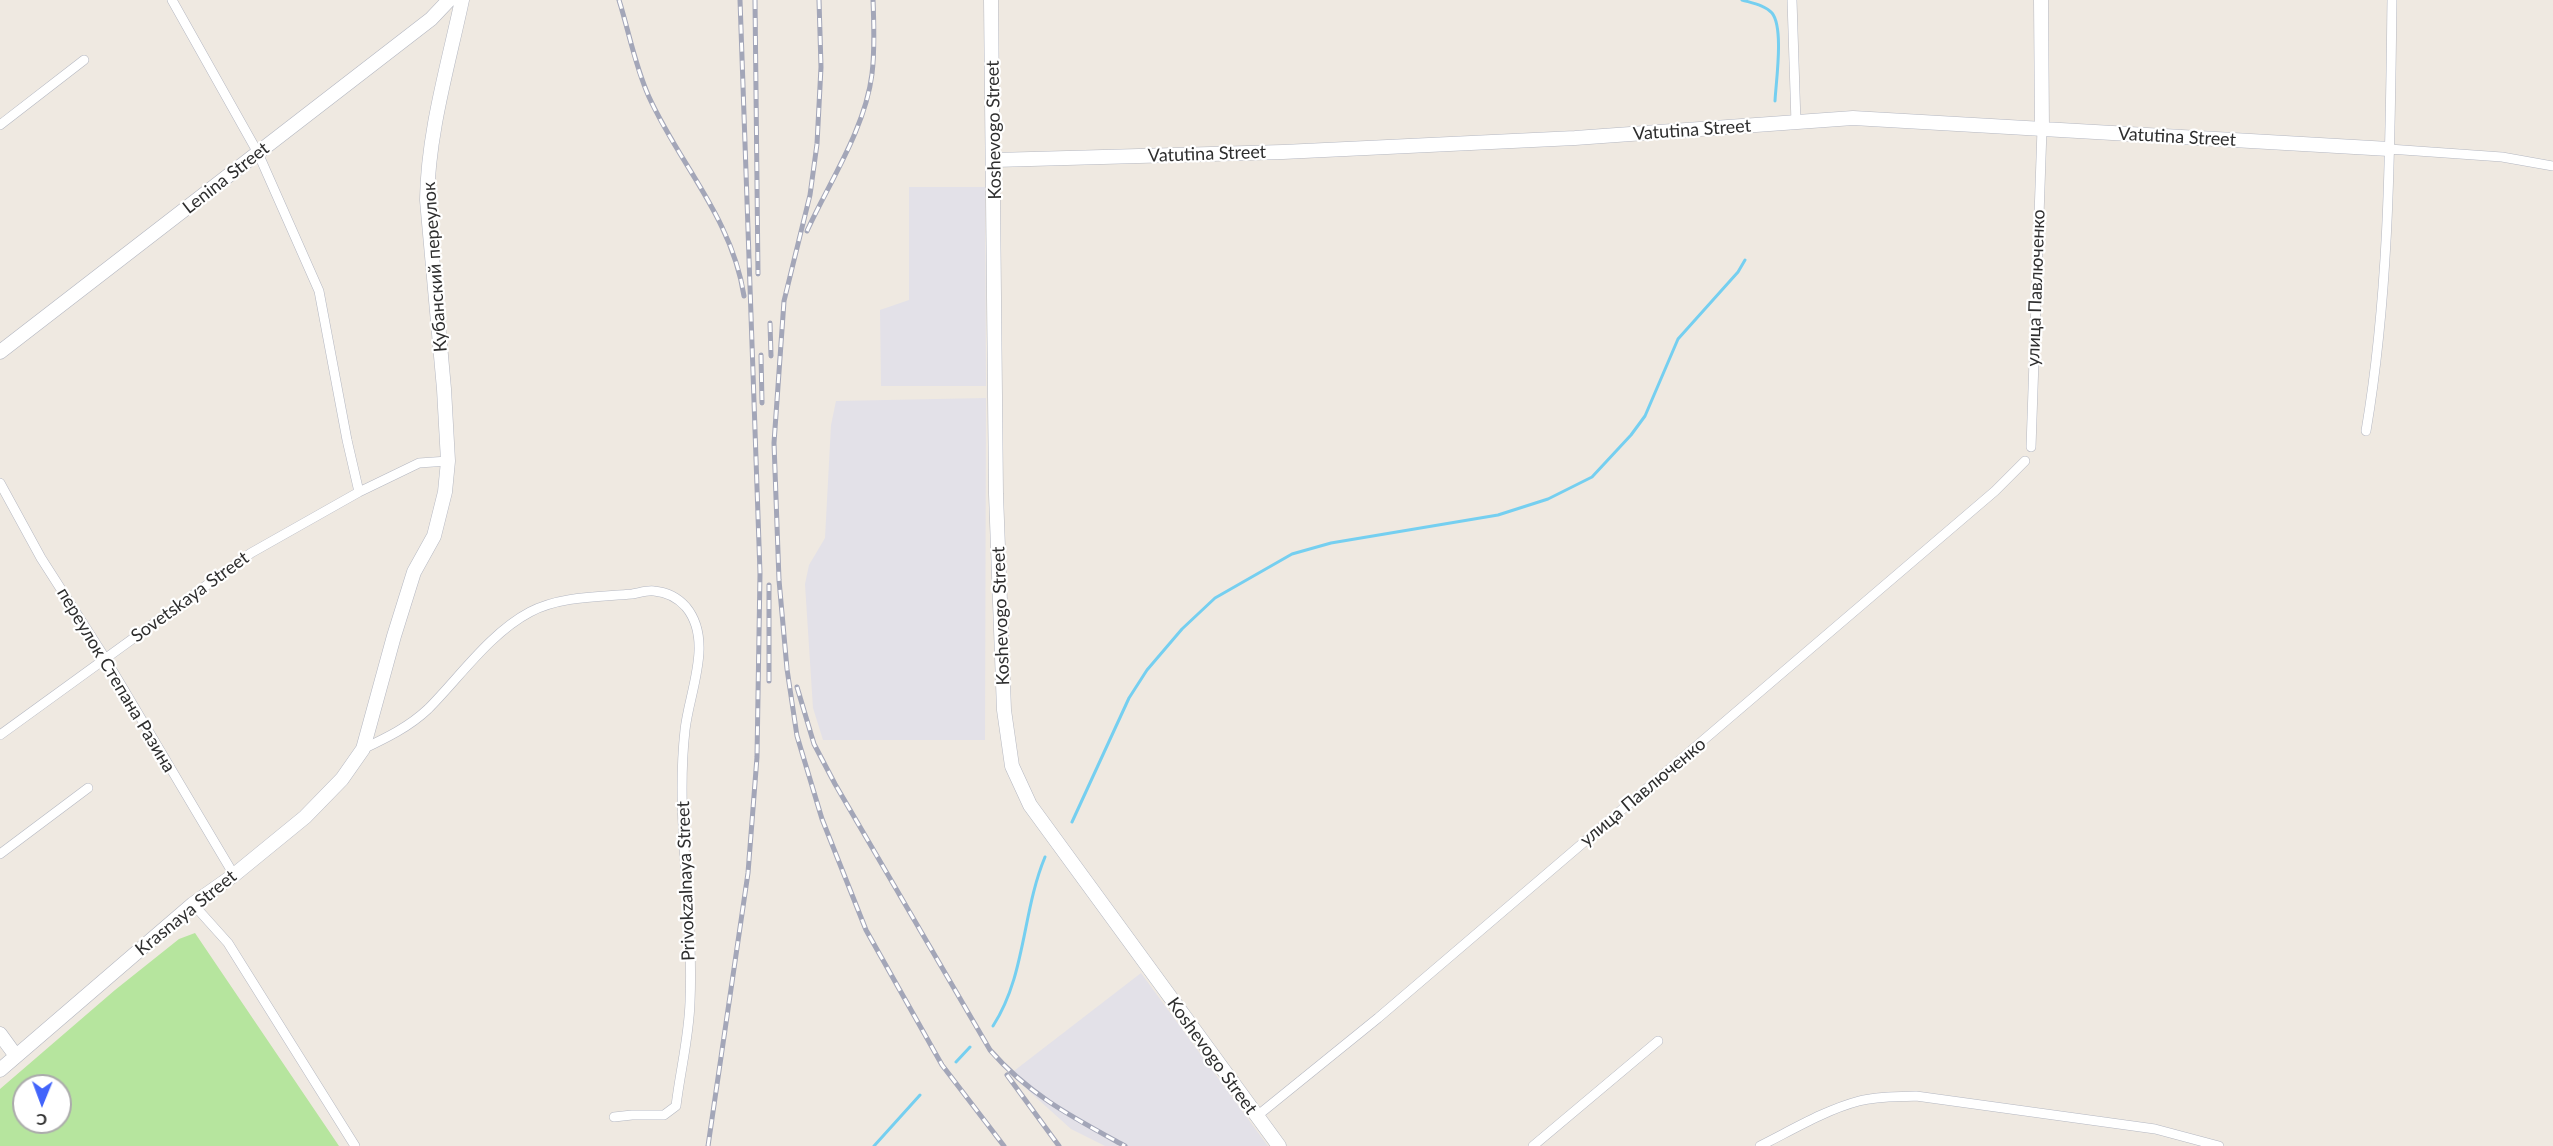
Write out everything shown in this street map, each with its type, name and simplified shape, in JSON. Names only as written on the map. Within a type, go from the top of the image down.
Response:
[{"type":"street","points":[[172,0],[258,153],[319,291],[359,492]]},
{"type":"street","name":"Lenina Street","points":[[0,352],[431,19],[449,0]]},
{"type":"street","name":"Кубанский переулок","points":[[434,536],[445,492],[448,460],[427,200],[428,170],[432,134],[462,0]]},
{"type":"street","name":"Koshevogo Street","points":[[992,0],[996,494],[1005,710],[1012,766],[1030,805],[1279,1146]]},
{"type":"street","points":[[1792,0],[1796,123]]},
{"type":"street","points":[[2041,0],[2042,129]]},
{"type":"street","points":[[2366,431],[2377,361],[2389,195],[2392,0]]},
{"type":"street","points":[[0,125],[84,60]]},
{"type":"street","name":"Vatutina Street","points":[[994,160],[1283,152],[1575,138],[1853,118],[2389,149],[2502,157],[2553,166]]},
{"type":"street","name":"улица Павлюченко","points":[[2031,447],[2042,129]]},
{"type":"street","name":"Sovetskaya Street","points":[[0,735],[251,553],[359,492],[418,463],[448,460]]},
{"type":"street","name":"улица Павлюченко","points":[[1257,1116],[1378,1018],[1995,492],[2025,461]]},
{"type":"street","name":"переулок Степана Разина","points":[[0,483],[42,558],[105,658],[234,875]]},
{"type":"street","name":"Krasnaya Street","points":[[0,1070],[193,904],[234,875],[305,817],[342,779],[363,749],[414,572],[434,536]]},
{"type":"street","name":"Krasnaya Street","points":[[363,749],[398,732],[427,710],[469,664],[506,629],[529,612],[548,605],[578,599],[654,590],[677,597]]},
{"type":"street","name":"Privokzalnaya Street","points":[[614,1117],[632,1114],[664,1115],[676,1106],[690,1004],[682,788],[685,729],[698,652],[692,618],[677,597]]},
{"type":"street","points":[[0,854],[88,788]]},
{"type":"street","points":[[193,904],[228,943],[356,1146]]},
{"type":"street","points":[[0,1034],[16,1056]]},
{"type":"street","points":[[1533,1146],[1658,1041]]},
{"type":"street","points":[[1760,1146],[1828,1112],[1858,1101],[1883,1097],[1916,1096],[2156,1129],[2220,1146]]},
{"type":"shaded area","points":[[909,187],[985,187],[986,386],[881,386],[880,310],[909,300]]},
{"type":"shaded area","points":[[986,398],[985,740],[823,740],[813,708],[805,584],[809,565],[825,538],[831,425],[836,401]]},
{"type":"shaded area","points":[[1141,973],[1268,1146],[1105,1146],[1071,1129],[1010,1074]]},
{"type":"green space","points":[[195,933],[339,1146],[0,1146],[0,1089],[12,1079],[12,1134],[72,1134],[72,1074],[17,1074],[115,990],[179,939]]},
{"type":"waterway","points":[[1742,0],[1766,8],[1776,20],[1778,68],[1775,101]]},
{"type":"waterway","points":[[1072,822],[1129,698],[1147,670],[1182,629],[1215,598],[1292,554],[1331,543],[1498,515],[1548,499],[1592,477],[1631,435],[1645,416],[1678,339],[1738,272],[1745,260]]},
{"type":"waterway","points":[[993,1026],[1012,986],[1032,899],[1045,857]]},
{"type":"waterway","points":[[956,1062],[970,1047]]},
{"type":"waterway","points":[[874,1146],[920,1095]]},
{"type":"railway","points":[[619,0],[649,97],[661,122],[717,217],[738,268],[744,296]]},
{"type":"railway","points":[[708,1146],[748,873],[757,757],[760,573],[740,0]]},
{"type":"railway","points":[[755,0],[758,274]]},
{"type":"railway","points":[[819,0],[821,67],[817,144],[810,195],[784,301],[774,443],[779,580],[787,669],[797,736],[822,819],[866,930],[942,1065],[1004,1146]]},
{"type":"railway","points":[[807,231],[846,154],[862,115],[874,55],[873,0]]},
{"type":"railway","points":[[770,323],[771,356]]},
{"type":"railway","points":[[761,355],[762,403]]},
{"type":"railway","points":[[769,585],[769,681]]},
{"type":"railway","points":[[797,687],[814,744],[835,784],[990,1050],[1036,1093],[1125,1146]]},
{"type":"railway","points":[[1007,1075],[1059,1146]]}]
